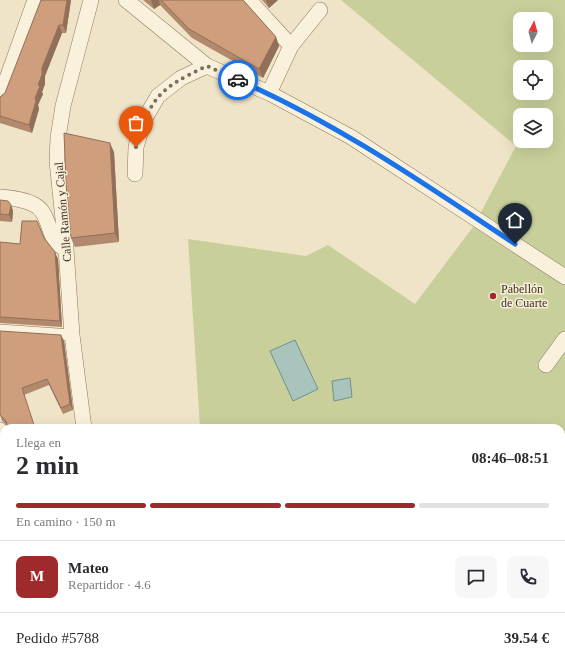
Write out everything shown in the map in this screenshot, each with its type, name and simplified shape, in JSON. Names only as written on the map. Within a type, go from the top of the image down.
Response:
[{"type":"street","points":[[0,98],[35,0]]},
{"type":"street","name":"Calle Ramón y Cajal","points":[[83,424],[72,335],[66,249],[57,161],[58,138],[63,106],[91,0]]},
{"type":"street","points":[[126,0],[207,66],[269,93],[351,137],[565,277]]},
{"type":"street","points":[[249,0],[291,46]]},
{"type":"street","points":[[269,93],[291,46],[320,10]]},
{"type":"street","points":[[135,174],[136,147],[144,120],[158,96],[181,78],[207,66]]},
{"type":"street","points":[[0,197],[24,200],[41,209],[47,220],[52,237],[61,247],[66,249]]},
{"type":"street","points":[[0,330],[72,335]]},
{"type":"street","points":[[546,365],[565,339]]},
{"type":"green space","points":[[341,0],[565,0],[565,424],[200,424],[188,239],[306,256],[328,245],[415,304],[473,227],[515,148],[553,148],[553,108],[513,108],[513,143]]},
{"type":"water","points":[[295,340],[318,389],[293,401],[270,351]]},
{"type":"water","points":[[350,378],[352,397],[334,401],[332,381]]},
{"type":"building","points":[[41,0],[67,0],[63,25],[59,25],[42,68],[42,75],[38,85],[40,86],[35,98],[36,101],[29,125],[0,116],[0,97],[5,93]]},
{"type":"building","points":[[161,0],[243,0],[276,37],[259,69],[189,29]]},
{"type":"building","points":[[64,133],[110,143],[115,233],[71,238],[66,184]]},
{"type":"building","points":[[0,200],[8,201],[11,205],[9,215],[0,214]]},
{"type":"building","points":[[22,221],[37,221],[44,238],[55,252],[60,321],[0,317],[0,242],[20,244]]},
{"type":"building","points":[[0,331],[61,335],[70,404],[61,408],[47,379],[22,388],[34,424],[7,424],[0,415]]},
{"type":"way so far","points":[[136,147],[144,120],[158,96],[181,78],[207,66],[238,80]]},
{"type":"place","name":"Pabellón de Cuarte","points":[[493,296]]},
{"type":"route","points":[[238,80],[269,93],[351,137],[515,244]]}]
